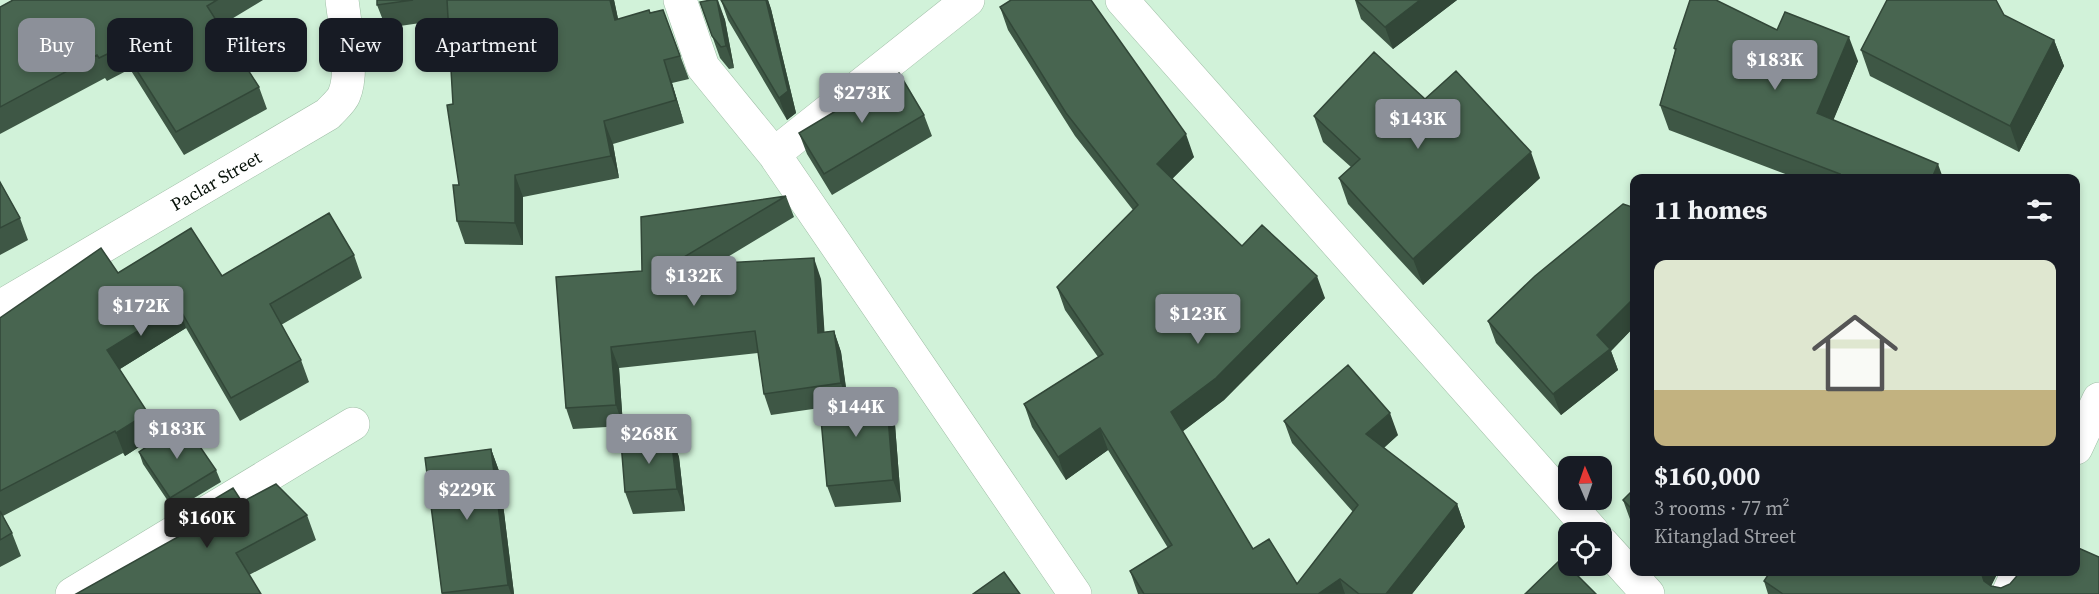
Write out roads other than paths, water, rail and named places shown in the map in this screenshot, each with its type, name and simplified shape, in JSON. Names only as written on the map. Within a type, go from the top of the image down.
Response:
[{"type":"street","name":"Paclar Street","points":[[0,308],[328,114],[344,96],[348,73],[342,0]]},
{"type":"street","points":[[680,0],[703,67],[774,154],[1075,594]]},
{"type":"street","points":[[774,154],[968,0]]},
{"type":"street","points":[[1122,0],[1584,522]]},
{"type":"street","points":[[2080,439],[2099,399]]},
{"type":"street","points":[[72,594],[353,424]]},
{"type":"street","points":[[1612,554],[1630,574]]},
{"type":"street","points":[[1632,576],[1648,594]]},
{"type":"street","points":[[2008,594],[2016,576]]}]
